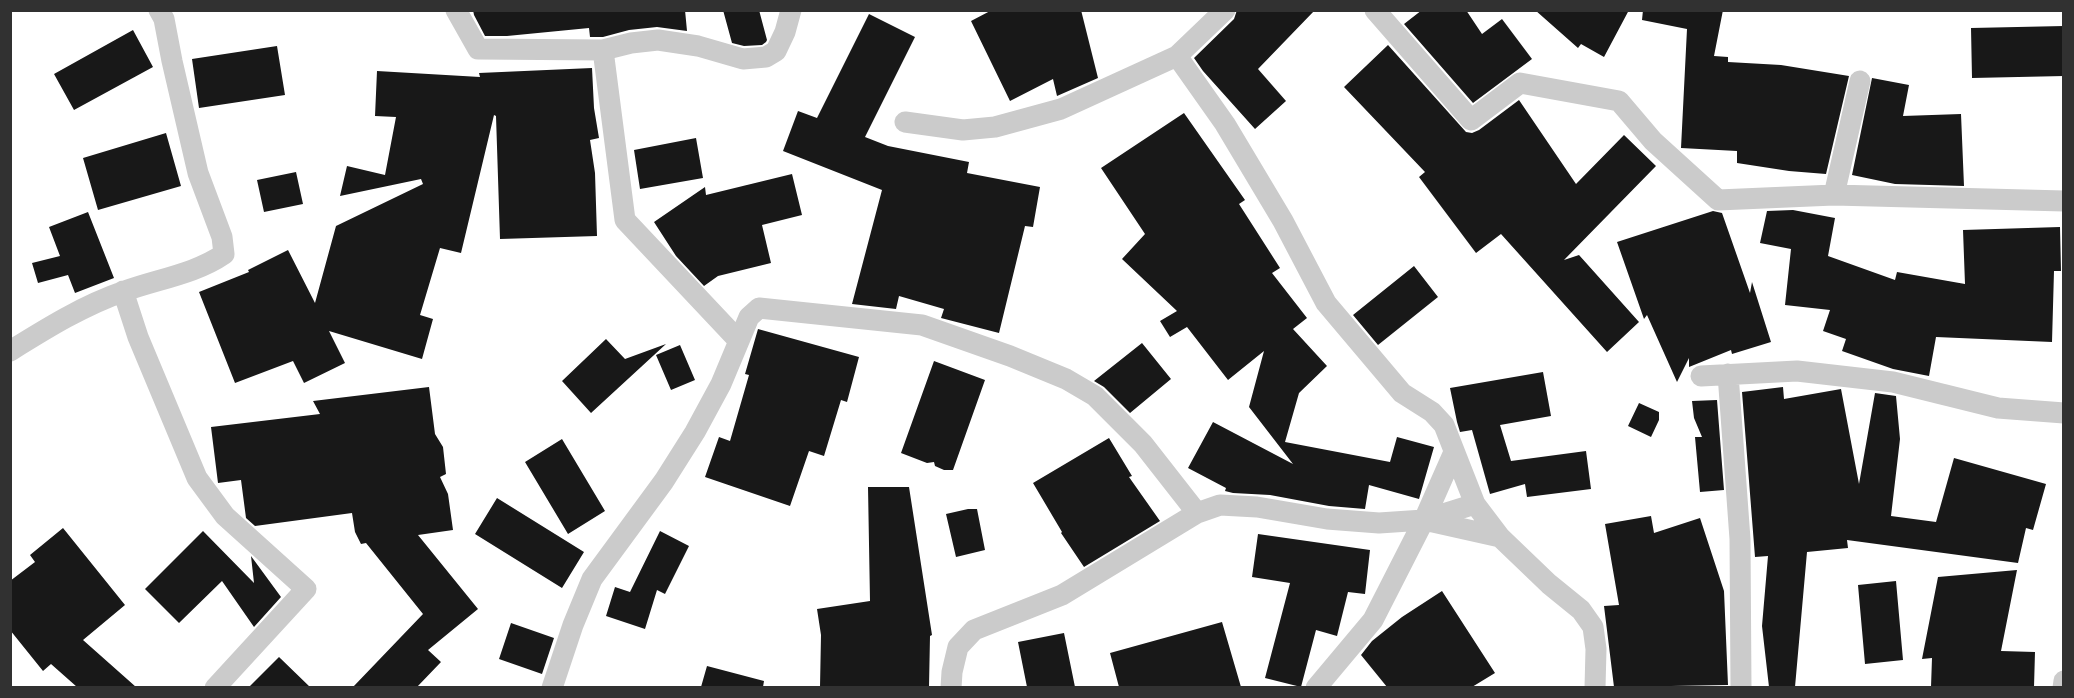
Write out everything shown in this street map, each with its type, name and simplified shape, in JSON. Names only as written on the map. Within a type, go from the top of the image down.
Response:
[{"type":"street","points":[[10,351],[56,322],[123,291],[208,265],[224,254],[222,237],[198,173],[171,61],[164,19],[159,10]]},
{"type":"street","points":[[456,10],[478,49],[603,50],[658,40],[698,46],[743,58],[766,57],[776,51],[785,32],[791,10]]},
{"type":"street","points":[[905,122],[963,130],[995,127],[1061,109],[1177,56],[1225,10]]},
{"type":"street","points":[[1375,10],[1471,120],[1520,83],[1619,101],[1653,141],[1718,200],[1834,195],[2064,201]]},
{"type":"street","points":[[603,50],[625,220],[738,340]]},
{"type":"street","points":[[1177,56],[1230,134],[1283,221],[1326,303],[1402,393],[1432,412],[1444,425],[1475,504],[1500,537],[1549,584],[1581,610],[1593,627],[1596,649],[1595,687]]},
{"type":"street","points":[[1834,195],[1860,81]]},
{"type":"street","points":[[123,291],[138,337],[197,478],[225,516],[306,589],[215,687]]},
{"type":"street","points":[[552,687],[573,625],[592,579],[664,482],[695,432],[721,384],[749,317],[759,308],[922,324],[1011,356],[1066,379],[1095,396],[1143,444],[1197,513]]},
{"type":"street","points":[[1701,376],[1797,371],[1893,382],[1998,408],[2064,413]]},
{"type":"street","points":[[1728,374],[1740,539],[1741,687]]},
{"type":"street","points":[[1316,687],[1373,620],[1424,520],[1454,452]]},
{"type":"street","points":[[951,687],[951,672],[958,648],[974,630],[1062,595],[1197,513],[1220,505],[1257,507],[1327,519],[1379,523],[1424,520],[1475,504]]},
{"type":"street","points":[[1424,520],[1500,537]]},
{"type":"street","points":[[2063,687],[2064,681]]},
{"type":"building","points":[[473,10],[685,10],[687,31],[657,27],[629,30],[603,37],[590,37],[589,28],[485,36]]},
{"type":"building","points":[[723,10],[759,10],[766,42],[762,45],[744,46],[732,43]]},
{"type":"building","points":[[992,10],[1081,10],[1098,78],[1057,96],[1053,79],[1010,101],[971,21]]},
{"type":"building","points":[[1237,10],[1315,10],[1258,69],[1286,101],[1255,129],[1194,58],[1234,19]]},
{"type":"building","points":[[1422,10],[1466,10],[1482,34],[1502,19],[1532,59],[1473,103],[1404,24]]},
{"type":"building","points":[[1535,10],[1629,10],[1604,57],[1581,44],[1578,48]]},
{"type":"building","points":[[1643,10],[1723,10],[1714,56],[1728,57],[1728,62],[1781,65],[1849,76],[1826,174],[1737,163],[1737,151],[1681,148],[1687,29],[1642,20]]},
{"type":"building","points":[[869,14],[915,37],[865,137],[888,146],[969,162],[967,173],[1040,187],[1033,227],[1025,226],[999,333],[941,318],[944,309],[899,296],[896,309],[852,304],[882,190],[783,151],[798,111],[817,118]]},
{"type":"building","points":[[2064,26],[2064,76],[1972,78],[1971,28]]},
{"type":"building","points":[[133,30],[153,67],[74,110],[54,74]]},
{"type":"building","points":[[1388,45],[1466,132],[1472,133],[1479,130],[1519,100],[1576,184],[1624,135],[1656,166],[1564,260],[1579,255],[1639,322],[1607,352],[1501,234],[1476,253],[1419,177],[1425,172],[1344,87]]},
{"type":"building","points":[[277,46],[285,95],[199,108],[192,59]]},
{"type":"building","points":[[592,68],[594,108],[599,138],[590,140],[595,173],[597,236],[500,239],[496,116],[494,115],[461,253],[440,248],[420,315],[433,319],[422,359],[329,331],[345,363],[304,383],[293,361],[235,383],[199,292],[249,272],[248,270],[288,250],[315,303],[336,226],[423,184],[421,179],[340,196],[347,166],[385,175],[396,117],[375,116],[377,71],[480,77],[479,73]]},
{"type":"building","points":[[1872,78],[1909,85],[1903,116],[1961,114],[1964,186],[1895,184],[1852,175]]},
{"type":"building","points":[[1184,113],[1245,200],[1239,204],[1280,268],[1272,273],[1307,318],[1293,329],[1327,366],[1299,393],[1285,442],[1390,462],[1397,437],[1434,447],[1419,499],[1369,485],[1365,509],[1329,506],[1270,495],[1225,491],[1226,488],[1188,468],[1213,422],[1293,464],[1249,407],[1264,351],[1228,380],[1187,327],[1170,337],[1160,321],[1177,311],[1122,259],[1145,234],[1101,168]]},
{"type":"building","points":[[166,133],[181,186],[98,210],[83,158]]},
{"type":"building","points":[[696,138],[703,178],[640,189],[634,150]]},
{"type":"building","points":[[296,172],[303,204],[264,212],[257,180]]},
{"type":"building","points":[[792,174],[802,215],[762,225],[771,263],[718,276],[704,286],[676,256],[654,222],[705,187],[706,195]]},
{"type":"building","points":[[1793,210],[1835,218],[1828,256],[1895,280],[1897,272],[1965,284],[1963,230],[2060,227],[2061,271],[2054,271],[2052,342],[1936,337],[1929,376],[1893,369],[1842,351],[1846,339],[1823,331],[1830,310],[1785,305],[1791,249],[1760,243],[1767,211]]},
{"type":"building","points":[[1713,211],[1722,213],[1750,293],[1752,282],[1771,342],[1732,354],[1731,350],[1689,367],[1689,358],[1677,382],[1647,315],[1644,319],[1617,242]]},
{"type":"building","points":[[88,212],[114,278],[75,293],[68,275],[38,283],[32,263],[60,256],[49,227]]},
{"type":"building","points":[[1414,266],[1438,297],[1378,345],[1353,315]]},
{"type":"building","points":[[758,329],[859,357],[847,402],[841,400],[824,456],[809,451],[790,506],[705,477],[719,437],[730,441],[749,375],[745,374]]},
{"type":"building","points":[[606,339],[625,359],[666,344],[591,413],[562,381]]},
{"type":"building","points":[[1142,343],[1171,379],[1130,413],[1104,387],[1094,381]]},
{"type":"building","points":[[680,345],[695,380],[671,390],[656,355]]},
{"type":"building","points":[[934,361],[985,380],[953,470],[944,470],[935,466],[934,462],[927,463],[901,453]]},
{"type":"building","points":[[1543,372],[1551,416],[1500,425],[1511,461],[1586,451],[1591,489],[1527,497],[1525,484],[1490,494],[1472,430],[1460,432],[1450,388]]},
{"type":"building","points":[[429,387],[435,434],[443,447],[446,474],[440,477],[448,494],[453,530],[418,535],[478,609],[428,650],[441,662],[417,687],[353,687],[423,614],[366,543],[361,544],[355,532],[352,513],[255,526],[246,518],[241,480],[218,483],[211,427],[320,414],[313,401]]},
{"type":"building","points":[[1783,387],[1784,399],[1841,389],[1859,484],[1875,393],[1896,396],[1900,439],[1891,516],[1936,522],[1954,458],[2046,484],[2033,530],[2026,528],[2018,563],[1847,540],[1848,548],[1807,552],[1795,687],[1769,687],[1762,626],[1768,556],[1755,557],[1742,392]]},
{"type":"building","points":[[1717,400],[1724,490],[1700,492],[1695,437],[1702,437],[1694,418],[1692,401]]},
{"type":"building","points":[[1639,403],[1659,412],[1659,420],[1651,437],[1628,426]]},
{"type":"building","points":[[1109,438],[1132,476],[1129,477],[1160,521],[1084,567],[1061,533],[1033,483]]},
{"type":"building","points":[[562,439],[605,511],[568,534],[525,462]]},
{"type":"building","points":[[868,487],[909,487],[932,635],[930,636],[929,687],[820,687],[821,635],[817,609],[870,601]]},
{"type":"building","points":[[497,498],[584,552],[562,588],[475,534]]},
{"type":"building","points":[[977,509],[985,550],[956,557],[946,514]]},
{"type":"building","points":[[1651,516],[1654,533],[1700,518],[1724,591],[1728,685],[1614,687],[1604,606],[1619,605],[1605,524]]},
{"type":"building","points":[[63,528],[125,605],[83,640],[136,687],[77,687],[51,664],[43,671],[10,630],[10,581],[35,562],[30,555]]},
{"type":"building","points":[[203,531],[254,583],[251,556],[281,597],[254,627],[222,581],[179,623],[145,589]]},
{"type":"building","points":[[660,531],[689,546],[665,594],[657,590],[645,629],[606,616],[615,587],[630,592]]},
{"type":"building","points":[[1258,534],[1370,550],[1365,594],[1348,592],[1337,636],[1316,630],[1301,687],[1265,678],[1290,583],[1252,577]]},
{"type":"building","points":[[2017,570],[2001,651],[2035,652],[2034,687],[1931,687],[1932,658],[1922,659],[1938,577]]},
{"type":"building","points":[[1896,581],[1903,660],[1865,664],[1858,585]]},
{"type":"building","points":[[1442,591],[1495,673],[1472,687],[1387,687],[1361,655],[1372,641],[1402,617]]},
{"type":"building","points":[[1222,622],[1241,687],[1119,687],[1110,653]]},
{"type":"building","points":[[511,623],[554,638],[542,674],[499,659]]},
{"type":"building","points":[[1064,633],[1075,687],[1027,687],[1018,642]]},
{"type":"building","points":[[279,657],[310,687],[249,687]]},
{"type":"building","points":[[707,666],[764,681],[763,687],[701,687]]}]
